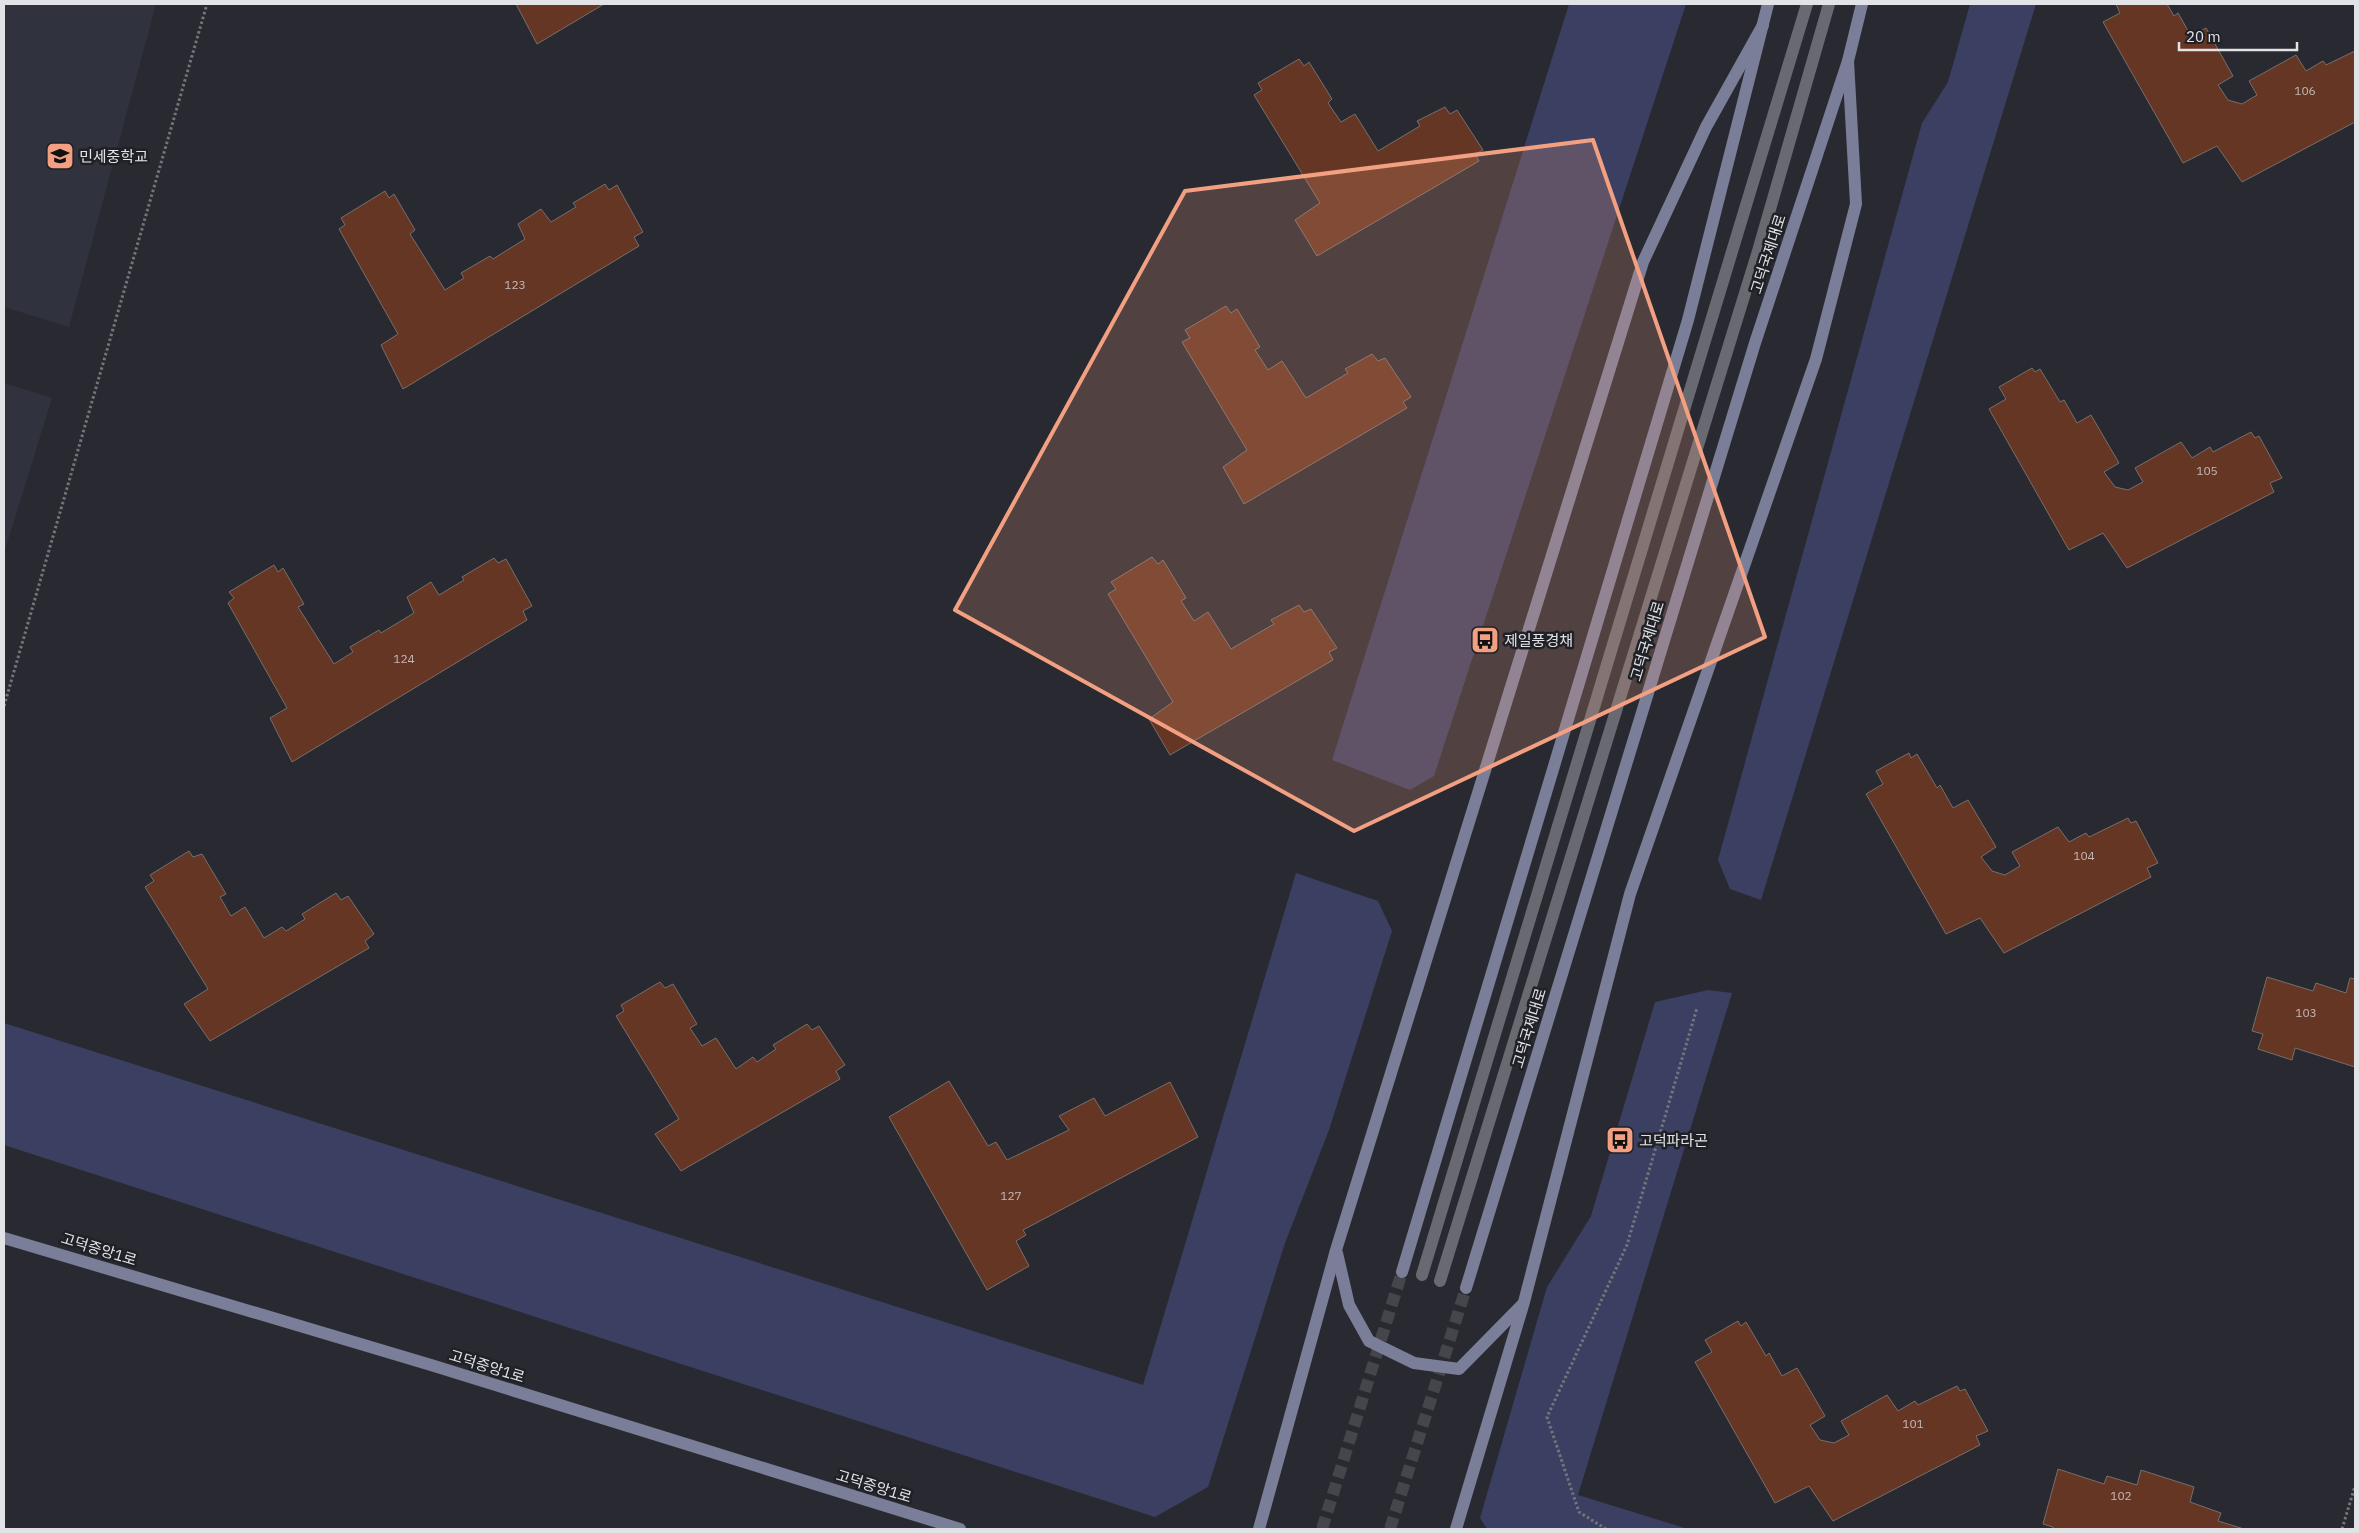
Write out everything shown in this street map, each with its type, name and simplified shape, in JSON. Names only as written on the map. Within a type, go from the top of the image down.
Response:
[{"type":"main road","points":[[1402,1272],[1688,320],[1768,4]]},
{"type":"main road","name":"고덕국제대로","points":[[1466,1288],[1755,343],[1848,61],[1862,4]]},
{"type":"main road","points":[[1259,1529],[1336,1250],[1643,262],[1706,127],[1762,25]]},
{"type":"main road","points":[[1456,1529],[1524,1302],[1630,894],[1816,359],[1856,204],[1848,61]]},
{"type":"main road","name":"고덕중앙1로","points":[[4,1238],[431,1365],[960,1529]]},
{"type":"main road","points":[[1336,1250],[1349,1305],[1369,1341],[1414,1362],[1459,1369],[1524,1302]]},
{"type":"lane","points":[[1422,1275],[1807,4]]},
{"type":"lane","points":[[1440,1281],[1758,251],[1828,4]]},
{"type":"path","points":[[4,706],[207,4]]},
{"type":"path","points":[[1606,1529],[1579,1512],[1547,1417],[1627,1244],[1697,1008]]},
{"type":"path","points":[[2342,1529],[2355,1486]]},
{"type":"highlighted area","points":[[1593,140],[1765,637],[1354,831],[955,610],[1185,191]]},
{"type":"shaded area","name":"민세중학교","points":[[4,4],[156,4],[69,327],[4,307]]},
{"type":"shaded area","points":[[1569,4],[1686,4],[1434,776],[1410,790],[1332,760]]},
{"type":"shaded area","points":[[1970,4],[2036,4],[1761,900],[1730,889],[1718,860],[1922,123],[1948,82]]},
{"type":"shaded area","points":[[4,383],[52,398],[4,553]]},
{"type":"shaded area","points":[[1296,873],[1378,901],[1392,931],[1329,1130],[1285,1243],[1208,1487],[1155,1517],[4,1145],[4,1023],[1143,1385]]},
{"type":"shaded area","points":[[1708,990],[1732,993],[1578,1495],[1688,1529],[1487,1529],[1480,1518],[1547,1287],[1591,1216],[1655,1002]]},
{"type":"building","points":[[516,4],[604,4],[537,44]]},
{"type":"building","points":[[2116,4],[2167,4],[2174,16],[2178,13],[2191,36],[2206,28],[2233,76],[2218,85],[2228,100],[2242,104],[2257,95],[2249,81],[2296,55],[2306,71],[2323,61],[2326,65],[2355,51],[2355,122],[2242,182],[2217,146],[2183,163],[2103,22],[2120,13]]},
{"type":"building","points":[[1299,59],[1304,66],[1309,62],[1332,99],[1328,103],[1341,122],[1355,114],[1378,151],[1420,126],[1417,121],[1445,107],[1450,114],[1457,110],[1483,150],[1475,154],[1479,161],[1317,256],[1295,220],[1320,203],[1254,95],[1262,90],[1258,83]]},
{"type":"building","points":[[605,184],[609,190],[617,185],[643,232],[634,237],[639,246],[403,389],[381,345],[398,334],[339,229],[345,225],[341,218],[385,191],[389,198],[394,194],[415,230],[410,234],[445,290],[464,278],[461,273],[490,256],[493,259],[525,239],[518,224],[541,209],[551,222],[576,207],[573,203]]},
{"type":"building","points":[[1226,306],[1231,313],[1237,309],[1260,347],[1255,350],[1268,370],[1282,361],[1306,398],[1348,373],[1345,369],[1372,354],[1378,361],[1385,358],[1411,397],[1403,402],[1407,408],[1244,504],[1223,467],[1247,450],[1182,342],[1190,338],[1185,330]]},
{"type":"building","points":[[2032,368],[2035,372],[2040,369],[2060,402],[2064,400],[2077,423],[2091,415],[2119,463],[2104,472],[2115,487],[2128,490],[2143,482],[2135,468],[2181,442],[2192,458],[2210,447],[2213,452],[2251,432],[2255,438],[2259,436],[2282,478],[2270,483],[2274,492],[2127,568],[2103,533],[2069,550],[1989,409],[2006,399],[1999,387]]},
{"type":"building","points":[[1152,557],[1158,564],[1163,560],[1186,598],[1181,601],[1194,621],[1208,612],[1231,649],[1274,624],[1271,620],[1299,605],[1304,612],[1311,609],[1337,648],[1329,652],[1333,660],[1170,755],[1149,719],[1173,702],[1108,594],[1116,589],[1111,582]]},
{"type":"building","points":[[494,558],[498,563],[506,559],[532,606],[523,611],[527,620],[292,762],[270,718],[287,708],[228,603],[234,598],[229,592],[274,565],[278,572],[283,568],[304,604],[298,607],[334,664],[353,652],[350,647],[379,630],[381,633],[414,613],[407,597],[431,582],[439,595],[464,580],[462,577]]},
{"type":"building","points":[[1909,753],[1911,758],[1917,754],[1937,788],[1940,785],[1953,808],[1968,800],[1996,847],[1981,857],[1992,871],[2005,875],[2020,866],[2012,852],[2058,827],[2069,842],[2086,833],[2089,837],[2128,818],[2131,823],[2136,821],[2158,863],[2147,868],[2151,877],[2004,953],[1980,918],[1946,934],[1866,794],[1883,784],[1876,771]]},
{"type":"building","points":[[189,851],[193,857],[202,854],[226,894],[220,897],[231,916],[245,907],[264,938],[282,927],[286,931],[305,919],[302,914],[336,893],[341,900],[348,896],[374,934],[365,941],[369,948],[210,1041],[184,1004],[208,989],[145,887],[154,881],[150,875]]},
{"type":"building","points":[[2267,977],[2313,991],[2316,983],[2346,993],[2350,978],[2355,979],[2355,1067],[2295,1048],[2292,1060],[2258,1049],[2263,1034],[2252,1031]]},
{"type":"building","points":[[660,982],[665,988],[673,984],[697,1024],[690,1028],[702,1046],[716,1038],[736,1069],[753,1057],[757,1062],[776,1049],[773,1045],[807,1024],[812,1030],[819,1026],[845,1065],[836,1071],[840,1079],[681,1171],[655,1134],[679,1119],[616,1016],[624,1011],[621,1005]]},
{"type":"building","points":[[949,1081],[988,1146],[996,1142],[1007,1160],[1069,1130],[1059,1116],[1094,1098],[1105,1116],[1170,1082],[1198,1137],[1023,1230],[1026,1235],[1016,1241],[1029,1266],[987,1290],[889,1117]]},
{"type":"building","points":[[1738,1321],[1741,1326],[1746,1322],[1766,1356],[1769,1353],[1782,1376],[1797,1368],[1825,1416],[1810,1425],[1820,1440],[1834,1443],[1849,1435],[1841,1421],[1887,1395],[1898,1411],[1915,1401],[1918,1405],[1957,1386],[1960,1391],[1965,1389],[1988,1431],[1976,1436],[1980,1445],[1833,1521],[1809,1486],[1775,1503],[1695,1362],[1712,1352],[1705,1340]]},
{"type":"building","points":[[2058,1469],[2104,1484],[2107,1476],[2137,1485],[2141,1470],[2194,1487],[2190,1502],[2221,1513],[2218,1521],[2244,1529],[2053,1529],[2053,1527],[2043,1524]]},
{"type":"tunnel","points":[[1322,1529],[1402,1272]]},
{"type":"tunnel","points":[[1390,1529],[1466,1288]]},
{"type":"place","name":"민세중학교","points":[[60,156]]},
{"type":"place","name":"제일풍경채","points":[[1485,640]]},
{"type":"place","name":"고덕파라곤","points":[[1620,1140]]}]
